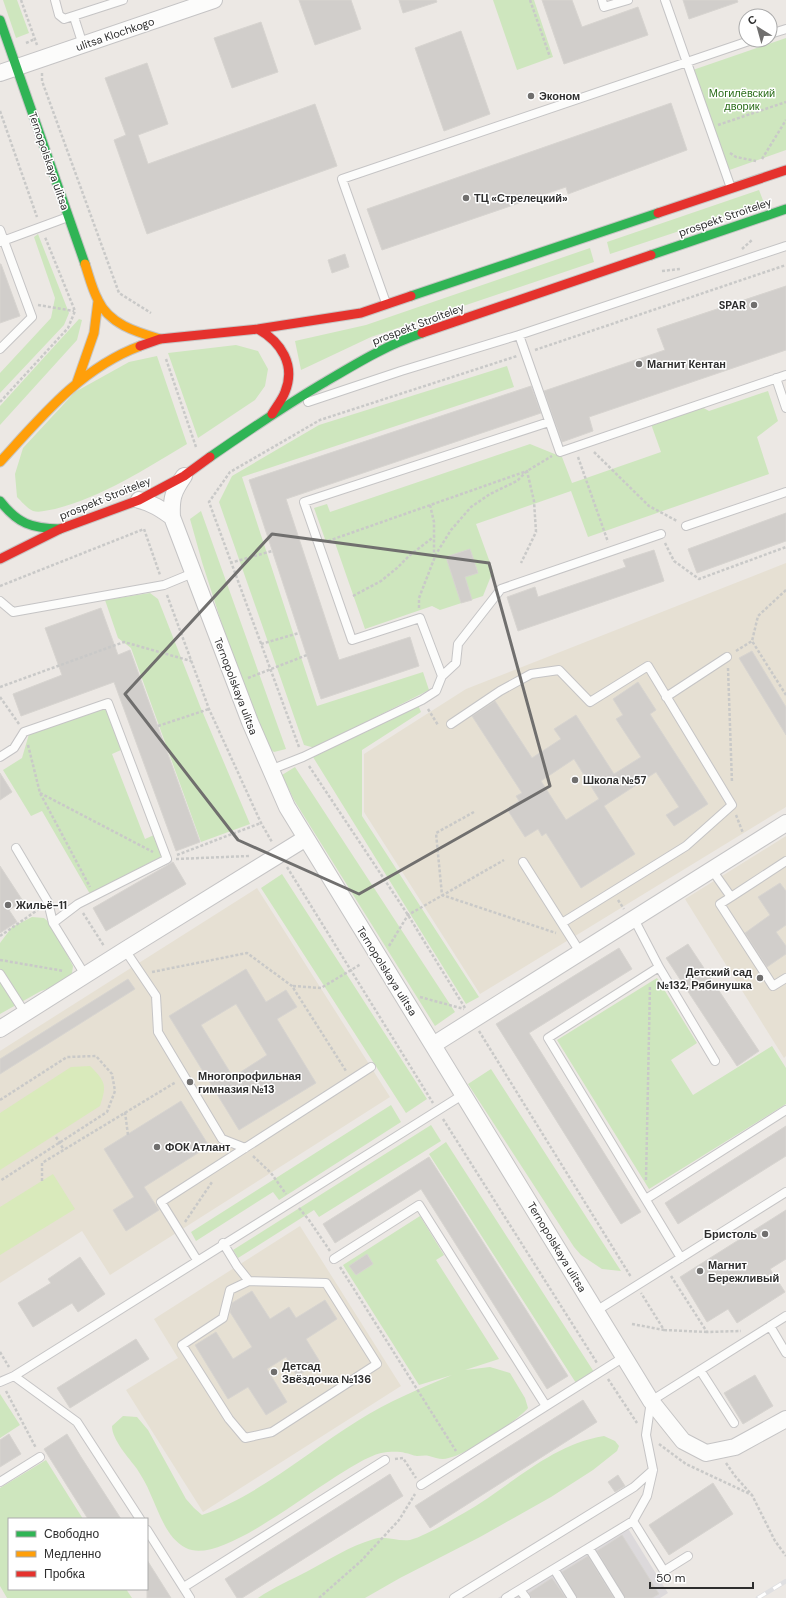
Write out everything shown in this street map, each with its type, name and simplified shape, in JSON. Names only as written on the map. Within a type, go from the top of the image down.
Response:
[{"type":"main road","name":"Ternopolskaya ulitsa","points":[[0,20],[98,301],[105,312],[117,323],[132,331],[160,339]]},
{"type":"main road","points":[[0,462],[47,410],[77,382],[127,351],[160,339],[258,329],[361,313],[786,170]]},
{"type":"main road","name":"prospekt Stroiteley","points":[[0,559],[60,529],[139,500],[184,476],[271,415],[366,357],[396,342],[786,209]]},
{"type":"main road","name":"Ternopolskaya ulitsa","points":[[77,382],[92,343],[97,321],[98,301]]},
{"type":"main road","points":[[258,329],[274,340],[282,350],[288,363],[289,377],[285,392],[271,415]]},
{"type":"main road","points":[[0,472],[14,446]]},
{"type":"main road","points":[[0,501],[8,513],[22,524],[40,529],[60,529]]},
{"type":"street","name":"ulitsa Klochkogo","points":[[0,74],[42,58],[214,0]]},
{"type":"street","name":"Ternopolskaya ulitsa","points":[[184,476],[174,492],[171,504],[172,517],[250,722],[287,806],[651,1401],[683,1441],[706,1453],[735,1447],[786,1419]]},
{"type":"street","points":[[139,500],[152,503],[172,517]]},
{"type":"street","points":[[433,1045],[786,823]]},
{"type":"street","points":[[0,1029],[306,838]]},
{"type":"lane","points":[[55,0],[61,17],[64,19],[123,0]]},
{"type":"lane","points":[[602,0],[604,8],[628,0]]},
{"type":"lane","points":[[665,0],[731,188]]},
{"type":"lane","points":[[74,17],[83,45]]},
{"type":"lane","points":[[387,305],[342,179],[738,45]]},
{"type":"lane","points":[[2,241],[69,217]]},
{"type":"lane","points":[[0,230],[2,241],[32,317],[0,349]]},
{"type":"lane","points":[[271,415],[401,371],[519,335],[786,246]]},
{"type":"lane","points":[[519,335],[560,452],[786,375]]},
{"type":"lane","points":[[776,378],[786,408]]},
{"type":"lane","points":[[442,676],[420,618],[352,640],[304,502],[549,422]]},
{"type":"lane","points":[[686,526],[786,492]]},
{"type":"lane","points":[[270,770],[303,757],[422,700],[436,691],[442,676],[456,663],[458,644],[501,589],[661,534]]},
{"type":"lane","points":[[0,602],[13,612],[164,585],[193,573]]},
{"type":"lane","points":[[666,697],[727,657]]},
{"type":"lane","points":[[451,724],[500,691],[531,674],[559,670],[590,702],[648,666],[732,806],[686,846],[562,923]]},
{"type":"lane","points":[[0,757],[14,748],[24,732],[108,703],[167,859],[78,904],[53,922]]},
{"type":"lane","points":[[16,848],[48,902],[53,922],[86,975]]},
{"type":"lane","points":[[786,861],[720,904],[773,986],[786,978]]},
{"type":"lane","points":[[523,862],[580,952]]},
{"type":"lane","points":[[712,870],[731,897]]},
{"type":"lane","points":[[632,920],[715,1061]]},
{"type":"lane","points":[[118,954],[142,974],[156,996],[158,1032],[222,1139],[245,1148]]},
{"type":"lane","points":[[659,967],[548,1038],[681,1258]]},
{"type":"lane","points":[[0,974],[25,1013]]},
{"type":"lane","points":[[197,1260],[160,1202],[371,1067]]},
{"type":"lane","points":[[1,1382],[14,1376],[223,1243],[464,1094]]},
{"type":"lane","points":[[646,1199],[786,1110]]},
{"type":"lane","points":[[596,1311],[786,1192]]},
{"type":"lane","points":[[334,1258],[419,1205],[546,1406]]},
{"type":"lane","points":[[223,1243],[237,1266],[249,1280],[326,1283],[377,1364],[272,1432],[245,1438],[229,1419],[182,1345],[223,1318],[230,1290],[249,1280]]},
{"type":"lane","points":[[506,1598],[633,1521],[647,1496],[653,1470],[646,1435],[651,1401],[786,1316]]},
{"type":"lane","points":[[770,1326],[786,1353]]},
{"type":"lane","points":[[421,1485],[624,1357]]},
{"type":"lane","points":[[700,1370],[734,1423]]},
{"type":"lane","points":[[14,1376],[77,1422],[139,1518]]},
{"type":"lane","points":[[0,1482],[40,1457]]},
{"type":"lane","points":[[184,1587],[385,1460]]},
{"type":"lane","points":[[454,1598],[634,1486],[653,1470]]},
{"type":"lane","points":[[633,1521],[664,1571],[688,1556]]},
{"type":"lane","points":[[148,1532],[190,1598]]},
{"type":"lane","points":[[589,1548],[620,1598]]},
{"type":"lane","points":[[554,1569],[572,1598]]},
{"type":"lane","points":[[520,1590],[526,1598]]},
{"type":"path","points":[[21,0],[42,58],[42,81],[119,293],[151,313]]},
{"type":"path","points":[[530,0],[550,57]]},
{"type":"path","points":[[710,128],[786,102]]},
{"type":"path","points":[[0,111],[41,227],[75,311],[68,328],[0,402]]},
{"type":"path","points":[[716,145],[736,157],[760,162],[786,120]]},
{"type":"path","points":[[400,991],[466,1010],[408,915],[303,757],[230,563],[209,502],[230,472],[320,420],[786,265]]},
{"type":"path","points":[[657,272],[684,268]]},
{"type":"path","points":[[27,304],[75,311]]},
{"type":"path","points":[[166,359],[196,447]]},
{"type":"path","points":[[585,443],[649,506],[686,526]]},
{"type":"path","points":[[574,447],[611,551]]},
{"type":"path","points":[[319,544],[527,471],[560,452]]},
{"type":"path","points":[[420,618],[419,598],[434,560],[451,530],[471,507],[490,494],[517,481],[527,471]]},
{"type":"path","points":[[521,563],[536,532],[534,500],[527,471]]},
{"type":"path","points":[[430,505],[434,522],[434,560]]},
{"type":"path","points":[[0,586],[144,529],[209,709],[261,823],[437,1110],[590,1351]]},
{"type":"path","points":[[661,534],[674,562],[699,579],[786,547]]},
{"type":"path","points":[[353,596],[381,581],[410,555],[435,536]]},
{"type":"path","points":[[230,563],[272,551]]},
{"type":"path","points":[[743,850],[743,833],[732,806],[727,657],[752,641],[758,616],[786,590]]},
{"type":"path","points":[[261,644],[299,632]]},
{"type":"path","points":[[752,641],[786,695]]},
{"type":"path","points":[[0,687],[124,642],[192,661]]},
{"type":"path","points":[[248,678],[307,655]]},
{"type":"path","points":[[0,697],[24,732],[40,793],[95,896]]},
{"type":"path","points":[[422,700],[438,725]]},
{"type":"path","points":[[158,726],[209,709]]},
{"type":"path","points":[[442,895],[436,833],[474,812]]},
{"type":"path","points":[[167,859],[261,823]]},
{"type":"path","points":[[389,947],[408,915],[504,860]]},
{"type":"path","points":[[612,891],[632,920]]},
{"type":"path","points":[[442,895],[571,938]]},
{"type":"path","points":[[0,936],[48,902]]},
{"type":"path","points":[[78,904],[118,954]]},
{"type":"path","points":[[142,974],[247,953],[292,986],[351,1079]]},
{"type":"path","points":[[0,960],[86,975]]},
{"type":"path","points":[[292,986],[321,988],[362,964]]},
{"type":"path","points":[[646,1199],[650,973]]},
{"type":"path","points":[[472,1020],[664,1330]]},
{"type":"path","points":[[0,1100],[67,1056],[96,1056],[112,1074],[115,1091],[107,1112],[0,1181]]},
{"type":"path","points":[[42,1181],[42,1163],[185,1077]]},
{"type":"path","points":[[125,1112],[128,1135]]},
{"type":"path","points":[[56,1137],[64,1150]]},
{"type":"path","points":[[245,1148],[271,1173],[292,1201],[310,1220],[461,1459]]},
{"type":"path","points":[[179,1231],[215,1178]]},
{"type":"path","points":[[666,1267],[707,1332]]},
{"type":"path","points":[[632,1324],[664,1330],[707,1332],[744,1331]]},
{"type":"path","points":[[0,1352],[14,1376]]},
{"type":"path","points":[[1,1382],[40,1457]]},
{"type":"path","points":[[718,1450],[735,1476],[752,1495],[775,1541],[786,1556]]},
{"type":"path","points":[[319,1598],[361,1561],[399,1520],[421,1485],[403,1458],[385,1460]]},
{"type":"highlighted area","points":[[272,534],[489,563],[550,786],[359,894],[238,840],[125,694]]},
{"type":"shaded area","name":"Школа №57","points":[[786,563],[786,807],[480,994],[364,812],[364,754],[466,689]]},
{"type":"shaded area","name":"Детский сад №132, Рябинушка","points":[[786,836],[786,1056],[784,1058],[685,899]]},
{"type":"shaded area","name":"Многопрофильная гимназия №13","points":[[257,888],[390,1097],[110,1275],[82,1231],[0,1283],[0,1051]]},
{"type":"shaded area","name":"Детсад Звёздочка №136","points":[[300,1226],[401,1386],[203,1512],[126,1390],[178,1358],[154,1319]]},
{"type":"shaded area","points":[[624,1522],[668,1593],[660,1598],[498,1598]]},
{"type":"green space","points":[[3,0],[17,0],[29,33],[16,38]]},
{"type":"green space","points":[[493,0],[534,0],[553,57],[517,70]]},
{"type":"green space","name":"Могилёвский дворик","points":[[786,38],[786,150],[721,173],[687,72],[757,48],[778,48],[778,41]]},
{"type":"green space","points":[[759,190],[764,203],[610,254],[607,242]]},
{"type":"green space","points":[[38,234],[69,313],[64,325],[0,393],[0,373],[51,318],[55,298],[34,237]]},
{"type":"green space","points":[[590,248],[594,262],[371,337],[301,370],[295,341],[366,325]]},
{"type":"green space","points":[[79,319],[82,320],[77,340],[0,425],[0,406]]},
{"type":"green space","points":[[236,345],[258,351],[268,369],[265,386],[255,400],[198,438],[168,353]]},
{"type":"green space","points":[[157,356],[187,444],[123,481],[90,497],[55,509],[38,512],[27,507],[17,497],[15,474],[23,448],[75,392],[129,362]]},
{"type":"green space","points":[[507,366],[514,387],[242,477],[317,706],[423,672],[429,690],[315,748],[304,745],[219,502],[232,476],[319,425]]},
{"type":"green space","points":[[768,391],[778,421],[757,437],[769,474],[588,537],[571,491],[476,524],[493,571],[483,596],[440,610],[432,606],[365,629],[334,540],[326,542],[314,508],[327,504],[330,512],[530,444],[562,457],[572,483],[661,452],[651,424],[700,406],[709,411]]},
{"type":"green space","points":[[201,511],[286,749],[274,752],[268,747],[243,690],[202,562],[190,519]]},
{"type":"green space","points":[[150,593],[158,599],[200,706],[250,824],[201,842],[131,648],[118,638],[105,600]]},
{"type":"green space","points":[[418,705],[421,712],[362,750],[362,816],[479,997],[466,1004],[313,757]]},
{"type":"green space","points":[[107,707],[121,750],[112,754],[145,839],[154,835],[162,856],[90,894],[42,811],[31,816],[3,770],[22,758],[29,734]]},
{"type":"green space","points":[[295,767],[455,1012],[435,1026],[294,800],[282,775]]},
{"type":"green space","points":[[282,874],[427,1099],[406,1113],[261,888]]},
{"type":"green space","points":[[32,917],[44,918],[51,924],[73,966],[72,973],[59,985],[41,991],[0,1014],[0,943],[12,927]]},
{"type":"green space","points":[[657,978],[697,1043],[671,1060],[693,1095],[772,1046],[786,1068],[786,1104],[649,1189],[557,1040]]},
{"type":"green space","points":[[90,1066],[104,1084],[104,1093],[100,1106],[0,1170],[0,1113],[71,1067]]},
{"type":"green space","points":[[491,1069],[621,1271],[602,1269],[581,1255],[574,1247],[468,1084]]},
{"type":"green space","points":[[391,1105],[401,1122],[279,1200],[273,1192],[196,1241],[191,1232]]},
{"type":"green space","points":[[431,1125],[441,1141],[319,1217],[314,1210],[238,1258],[233,1250]]},
{"type":"green space","points":[[446,1142],[594,1372],[576,1383],[429,1154]]},
{"type":"green space","points":[[53,1174],[75,1209],[0,1255],[0,1207]]},
{"type":"green space","points":[[420,1216],[444,1255],[436,1260],[499,1359],[465,1370],[490,1367],[510,1373],[525,1398],[528,1408],[512,1422],[488,1439],[462,1453],[441,1459],[399,1452],[381,1453],[362,1461],[338,1475],[254,1530],[227,1544],[204,1550],[186,1548],[179,1544],[164,1524],[146,1484],[137,1469],[118,1443],[112,1426],[123,1416],[137,1417],[148,1430],[186,1499],[202,1515],[244,1496],[263,1485],[370,1413],[452,1375],[419,1385],[343,1265]]},
{"type":"green space","points":[[0,1394],[20,1425],[0,1438]]},
{"type":"green space","points":[[604,1436],[615,1441],[619,1446],[617,1451],[593,1470],[551,1497],[480,1537],[400,1578],[365,1598],[258,1598],[276,1587],[357,1545],[378,1538],[410,1540],[423,1535],[481,1503],[548,1457],[565,1448]]},
{"type":"green space","points":[[46,1460],[82,1518],[8,1518],[8,1590],[127,1590],[132,1598],[7,1598],[0,1586],[0,1488]]},
{"type":"building","points":[[299,0],[351,0],[361,29],[315,45]]},
{"type":"building","points":[[399,0],[436,0],[437,2],[403,13]]},
{"type":"building","points":[[542,0],[572,0],[582,27],[638,7],[648,35],[564,64]]},
{"type":"building","points":[[683,0],[737,0],[738,2],[689,19]]},
{"type":"building","points":[[261,22],[278,72],[232,88],[214,38]]},
{"type":"building","points":[[461,31],[490,114],[444,131],[415,48]]},
{"type":"building","points":[[147,63],[168,124],[138,135],[148,164],[315,104],[337,166],[147,234],[114,140],[126,135],[105,78]]},
{"type":"building","points":[[671,103],[687,150],[568,194],[566,187],[382,250],[367,209]]},
{"type":"building","points":[[345,254],[349,267],[332,273],[328,260]]},
{"type":"building","points":[[0,264],[20,316],[0,323]]},
{"type":"building","points":[[786,286],[786,350],[589,417],[593,431],[562,442],[544,391],[665,350],[657,329]]},
{"type":"building","points":[[531,386],[541,413],[286,499],[339,660],[410,637],[419,666],[321,699],[249,480]]},
{"type":"building","points":[[786,513],[786,541],[697,573],[688,549]]},
{"type":"building","points":[[470,549],[478,573],[465,577],[472,600],[461,603],[446,557]]},
{"type":"building","points":[[654,550],[664,581],[518,631],[507,597],[535,587],[538,597],[626,567],[623,560]]},
{"type":"building","points":[[101,608],[118,655],[130,650],[200,842],[176,851],[114,682],[21,716],[13,694],[62,675],[45,628]]},
{"type":"building","points":[[752,651],[786,707],[786,735],[739,658]]},
{"type":"building","points":[[638,682],[656,710],[650,714],[708,804],[674,826],[666,815],[679,807],[656,772],[604,806],[635,854],[581,888],[546,833],[542,836],[538,829],[525,837],[507,809],[519,801],[516,796],[522,793],[472,716],[495,701],[532,758],[561,739],[554,729],[576,715],[614,774],[641,757],[616,719],[623,715],[613,699]],"holes":[[[574,759],[599,799],[566,820],[541,781]]]},
{"type":"building","points":[[0,773],[12,792],[0,800]]},
{"type":"building","points":[[173,862],[186,884],[106,931],[93,908]]},
{"type":"building","name":"Жильё-11","points":[[0,866],[23,901],[9,910],[17,922],[0,933]]},
{"type":"building","points":[[780,883],[786,891],[786,925],[776,932],[786,946],[786,954],[767,967],[745,933],[770,915],[758,897]]},
{"type":"building","points":[[688,944],[759,1051],[737,1066],[666,958]]},
{"type":"building","points":[[619,948],[632,969],[529,1033],[641,1212],[621,1224],[496,1024]]},
{"type":"building","points":[[246,969],[266,1002],[286,990],[297,1007],[277,1019],[316,1083],[239,1130],[169,1016]],"holes":[[[236,1004],[267,1055],[233,1077],[201,1025]]]},
{"type":"building","points":[[128,979],[135,989],[0,1074],[0,1059]]},
{"type":"building","name":"ФОК Атлант","points":[[181,1101],[209,1146],[144,1187],[159,1210],[126,1231],[113,1210],[134,1197],[104,1149]]},
{"type":"building","points":[[786,1126],[786,1156],[678,1224],[665,1203]]},
{"type":"building","points":[[429,1157],[568,1376],[547,1389],[421,1189],[335,1243],[323,1224]]},
{"type":"building","points":[[786,1210],[786,1259],[770,1269],[785,1292],[737,1323],[728,1309],[707,1322],[680,1277]]},
{"type":"building","points":[[367,1254],[373,1264],[356,1275],[349,1266]]},
{"type":"building","points":[[80,1257],[105,1294],[78,1312],[72,1303],[33,1327],[18,1303],[51,1283],[48,1279]]},
{"type":"building","points":[[252,1291],[270,1319],[289,1307],[296,1318],[325,1300],[337,1319],[306,1339],[320,1362],[297,1376],[286,1357],[267,1369],[287,1402],[266,1415],[248,1387],[228,1399],[195,1345],[216,1332],[233,1359],[252,1347],[230,1312],[232,1303]]},
{"type":"building","points":[[136,1339],[149,1359],[70,1408],[57,1388]]},
{"type":"building","points":[[755,1375],[773,1406],[743,1424],[724,1393]]},
{"type":"building","points":[[583,1400],[597,1422],[430,1528],[415,1506]]},
{"type":"building","points":[[9,1434],[21,1454],[0,1467],[0,1440]]},
{"type":"building","points":[[67,1434],[120,1518],[87,1518],[44,1449]]},
{"type":"building","points":[[390,1474],[403,1496],[242,1598],[237,1598],[225,1579]]},
{"type":"building","points":[[618,1475],[625,1486],[615,1492],[608,1482]]},
{"type":"building","points":[[713,1483],[733,1514],[669,1555],[649,1525]]},
{"type":"building","points":[[622,1535],[659,1594],[652,1598],[625,1598],[597,1551]]},
{"type":"building","points":[[588,1556],[614,1598],[577,1598],[562,1572]]},
{"type":"building","points":[[148,1562],[171,1598],[147,1598],[148,1590]]},
{"type":"building","points":[[552,1578],[566,1598],[531,1598],[529,1593]]},
{"type":"railway","points":[[758,1598],[786,1581]]},
{"type":"traffic: fast","points":[[0,20],[85,264]]},
{"type":"traffic: fast","points":[[651,255],[786,209]]},
{"type":"traffic: fast","points":[[411,296],[658,213]]},
{"type":"traffic: fast","points":[[210,457],[278,411],[345,370],[382,350],[422,333]]},
{"type":"traffic: fast","points":[[0,501],[19,520],[33,526],[60,529]]},
{"type":"traffic: slow","points":[[85,264],[96,296],[109,315],[124,326],[160,339]]},
{"type":"traffic: slow","points":[[77,382],[94,333],[98,301]]},
{"type":"traffic: slow","points":[[0,462],[63,395],[99,367],[119,355],[140,346]]},
{"type":"traffic: jam","points":[[658,213],[786,170]]},
{"type":"traffic: jam","points":[[422,333],[651,255]]},
{"type":"traffic: jam","points":[[140,346],[160,339],[258,329],[361,313],[411,296]]},
{"type":"traffic: jam","points":[[258,329],[266,334],[280,348],[284,355],[289,373],[285,392],[272,414]]},
{"type":"traffic: jam","points":[[0,559],[60,529],[139,500],[184,476],[210,457]]},
{"type":"place","name":"Эконом","points":[[531,96]]},
{"type":"place","name":"ТЦ «Стрелецкий»","points":[[466,198]]},
{"type":"place","name":"SPAR","points":[[754,305]]},
{"type":"place","name":"Магнит Кентан","points":[[639,364]]},
{"type":"place","name":"Школа №57","points":[[575,780]]},
{"type":"place","name":"Жильё-11","points":[[8,905]]},
{"type":"place","name":"Детский сад №132, Рябинушка","points":[[760,978]]},
{"type":"place","name":"Многопрофильная гимназия №13","points":[[190,1082]]},
{"type":"place","name":"ФОК Атлант","points":[[157,1147]]},
{"type":"place","name":"Бристоль","points":[[765,1234]]},
{"type":"place","name":"Магнит Бережливый","points":[[700,1271]]},
{"type":"place","name":"Детсад Звёздочка №136","points":[[274,1372]]}]
